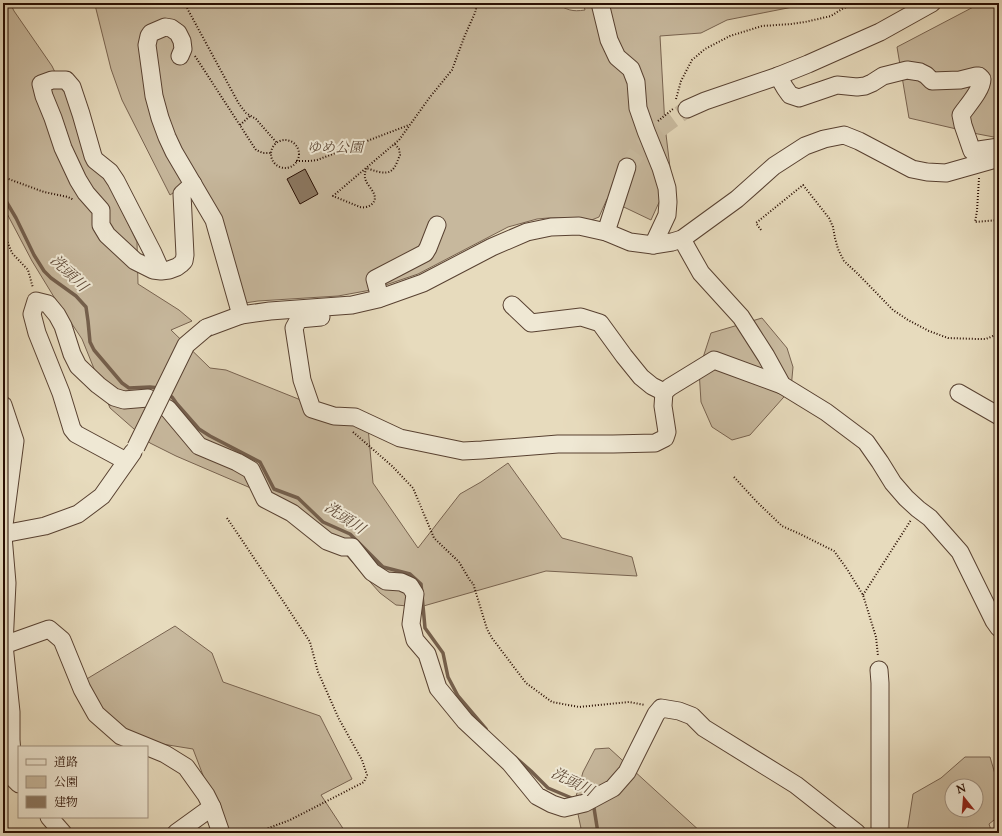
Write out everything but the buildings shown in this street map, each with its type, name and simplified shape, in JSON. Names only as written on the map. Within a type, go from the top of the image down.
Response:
[{"type":"street","points":[[679,106],[705,100],[778,76],[880,32],[932,3]]},
{"type":"street","points":[[593,4],[618,57],[630,69],[636,82],[638,108],[668,188],[667,215],[653,245]]},
{"type":"street","points":[[181,49],[178,33],[171,28],[165,27],[151,33],[149,36],[147,46],[154,96],[160,118],[174,152],[214,220],[241,315]]},
{"type":"street","points":[[778,76],[790,95],[799,98],[837,85],[857,87],[865,86],[883,76],[907,70],[920,72],[932,81],[960,80],[979,76],[982,79],[982,83],[961,115],[963,125],[972,150],[999,147]]},
{"type":"street","points":[[161,271],[153,252],[116,181],[110,172],[95,160],[93,156],[72,87],[66,80],[52,80],[41,84],[63,148],[78,180],[86,193],[101,210],[101,226],[107,235],[135,261],[153,270],[161,271],[169,270],[181,264],[185,255],[182,194],[193,184]]},
{"type":"street","points":[[3,535],[45,526],[78,514],[102,496],[136,447],[186,345],[206,328],[241,315],[270,310],[352,305],[379,299],[424,283],[492,247],[526,232],[551,227],[579,226],[606,232],[630,242],[653,245],[682,239],[737,199],[774,166],[805,146],[824,139],[844,136],[859,141],[912,169],[927,172],[946,173],[999,158]]},
{"type":"street","points":[[606,232],[626,167]]},
{"type":"street","points":[[437,225],[425,253],[375,279],[379,299],[371,313],[299,319],[294,328],[302,380],[312,409],[334,416],[355,417],[400,438],[463,451],[558,444],[655,443],[665,438],[667,432],[663,406],[664,392],[714,360],[782,385],[826,412],[866,442],[892,483],[906,498],[930,518],[960,552],[994,621],[999,628]]},
{"type":"street","points":[[682,239],[701,272],[742,317],[782,385]]},
{"type":"street","points":[[126,461],[76,434],[72,429],[61,393],[32,314],[36,301],[48,304],[58,315],[72,354],[78,366],[98,385],[114,396],[124,400],[148,398],[168,409],[199,446],[237,462],[251,470],[265,499],[292,513],[327,540],[342,547],[352,547],[372,572],[386,580],[401,582],[410,586],[415,594],[411,624],[416,640],[428,654],[438,688],[465,721],[510,762],[537,796],[552,804],[564,808],[585,803],[613,788],[627,772],[656,714],[661,708],[679,711],[692,716],[704,728],[796,785],[856,833]]},
{"type":"street","points":[[512,305],[531,323],[581,317],[600,323],[640,376],[652,386],[664,392]]},
{"type":"street","points":[[959,393],[999,416]]},
{"type":"street","points":[[3,405],[16,441],[3,535],[7,583],[4,645],[11,712],[7,747],[14,779],[18,783]]},
{"type":"street","points":[[4,645],[49,629],[62,640],[82,689],[96,714],[121,736],[145,746]]},
{"type":"street","points":[[879,670],[880,833]]},
{"type":"street","points":[[148,747],[165,754],[186,767],[206,795],[221,833]]},
{"type":"street","points":[[176,833],[212,807]]},
{"type":"street","points":[[50,818],[63,833]]},
{"type":"path","points":[[366,168],[364,175],[365,180],[374,194],[374,202],[371,205],[364,208],[333,196],[366,168],[395,144],[399,140],[430,97],[452,70],[475,13],[476,9],[474,3]]},
{"type":"path","points":[[562,3],[579,8],[593,4]]},
{"type":"path","points":[[646,131],[679,106],[681,81],[692,60],[705,49],[730,36],[762,26],[792,24],[831,16],[855,3]]},
{"type":"path","points":[[187,8],[239,104],[246,113],[256,119],[277,143]]},
{"type":"path","points":[[181,49],[188,44],[256,150],[263,153],[271,153]]},
{"type":"path","points":[[240,125],[250,116]]},
{"type":"path","points":[[296,162],[317,160],[410,125]]},
{"type":"path","points":[[282,140],[288,140],[296,146],[298,156],[293,165],[282,168],[274,162],[271,157],[271,153],[273,146],[282,140]]},
{"type":"path","points":[[366,168],[384,172],[392,170],[400,155],[399,149],[395,144]]},
{"type":"path","points":[[979,175],[975,222],[999,220]]},
{"type":"path","points":[[3,177],[44,192],[68,197],[74,200]]},
{"type":"path","points":[[761,230],[756,223],[803,185],[829,218],[834,227],[838,250],[844,261],[893,310],[929,331],[948,338],[978,340],[986,339],[996,335],[999,332]]},
{"type":"path","points":[[3,232],[12,253],[28,270],[36,301]]},
{"type":"path","points":[[351,431],[392,466],[413,488],[434,538],[459,562],[473,583],[487,629],[492,638],[526,683],[552,702],[579,707],[629,702],[661,708]]},
{"type":"path","points":[[734,477],[782,526],[834,551],[863,595],[876,637],[879,670]]},
{"type":"path","points":[[863,595],[918,509]]},
{"type":"path","points":[[227,518],[310,642],[318,672],[339,719],[362,760],[368,775],[364,782],[290,820],[255,833]]},
{"type":"green space","points":[[3,3],[10,3],[52,66],[137,242],[138,284],[179,310],[192,321],[171,330],[210,368],[226,370],[368,427],[373,483],[418,548],[460,494],[481,482],[508,463],[562,538],[632,557],[637,576],[546,571],[420,607],[396,605],[380,593],[329,536],[253,489],[176,456],[150,443],[110,408],[82,339],[32,261],[3,206]]},
{"type":"green space","name":"ゆめ公園","points":[[97,3],[556,3],[567,9],[577,11],[585,10],[583,3],[813,3],[727,20],[701,33],[660,36],[665,126],[671,176],[651,220],[607,199],[599,217],[589,221],[568,218],[548,218],[537,219],[508,227],[418,274],[371,290],[338,296],[258,301],[232,305],[208,222],[185,185],[170,195],[122,100],[111,69],[95,5]]},
{"type":"green space","points":[[981,3],[999,3],[999,138],[909,118],[897,47]]},
{"type":"green space","points":[[762,318],[787,348],[793,367],[791,389],[750,435],[732,440],[712,427],[701,402],[699,370],[711,333]]},
{"type":"green space","points":[[175,626],[212,653],[223,682],[320,716],[352,779],[321,795],[346,833],[225,833],[193,749],[125,738],[80,683]]},
{"type":"green space","points":[[609,748],[702,833],[582,833],[575,800],[583,772],[595,749]]},
{"type":"green space","points":[[965,757],[990,757],[999,782],[999,816],[989,824],[992,833],[907,833],[913,794],[941,778]]},
{"type":"waterway","name":"洗頭川","points":[[3,196],[44,271],[51,278],[76,296],[86,307],[90,342],[94,350],[122,383],[129,388],[159,388]]},
{"type":"waterway","name":"洗頭川","points":[[167,393],[199,429],[260,462],[274,489],[298,498],[323,522],[350,534],[383,567],[410,574],[421,584],[425,628],[443,653],[448,677],[458,696],[486,729]]},
{"type":"waterway","name":"洗頭川","points":[[515,757],[548,788],[574,799]]},
{"type":"waterway","name":"洗頭川","points":[[591,806],[594,808],[598,833]]},
{"type":"tunnel","points":[[627,167],[640,149],[658,130],[687,109]]}]
